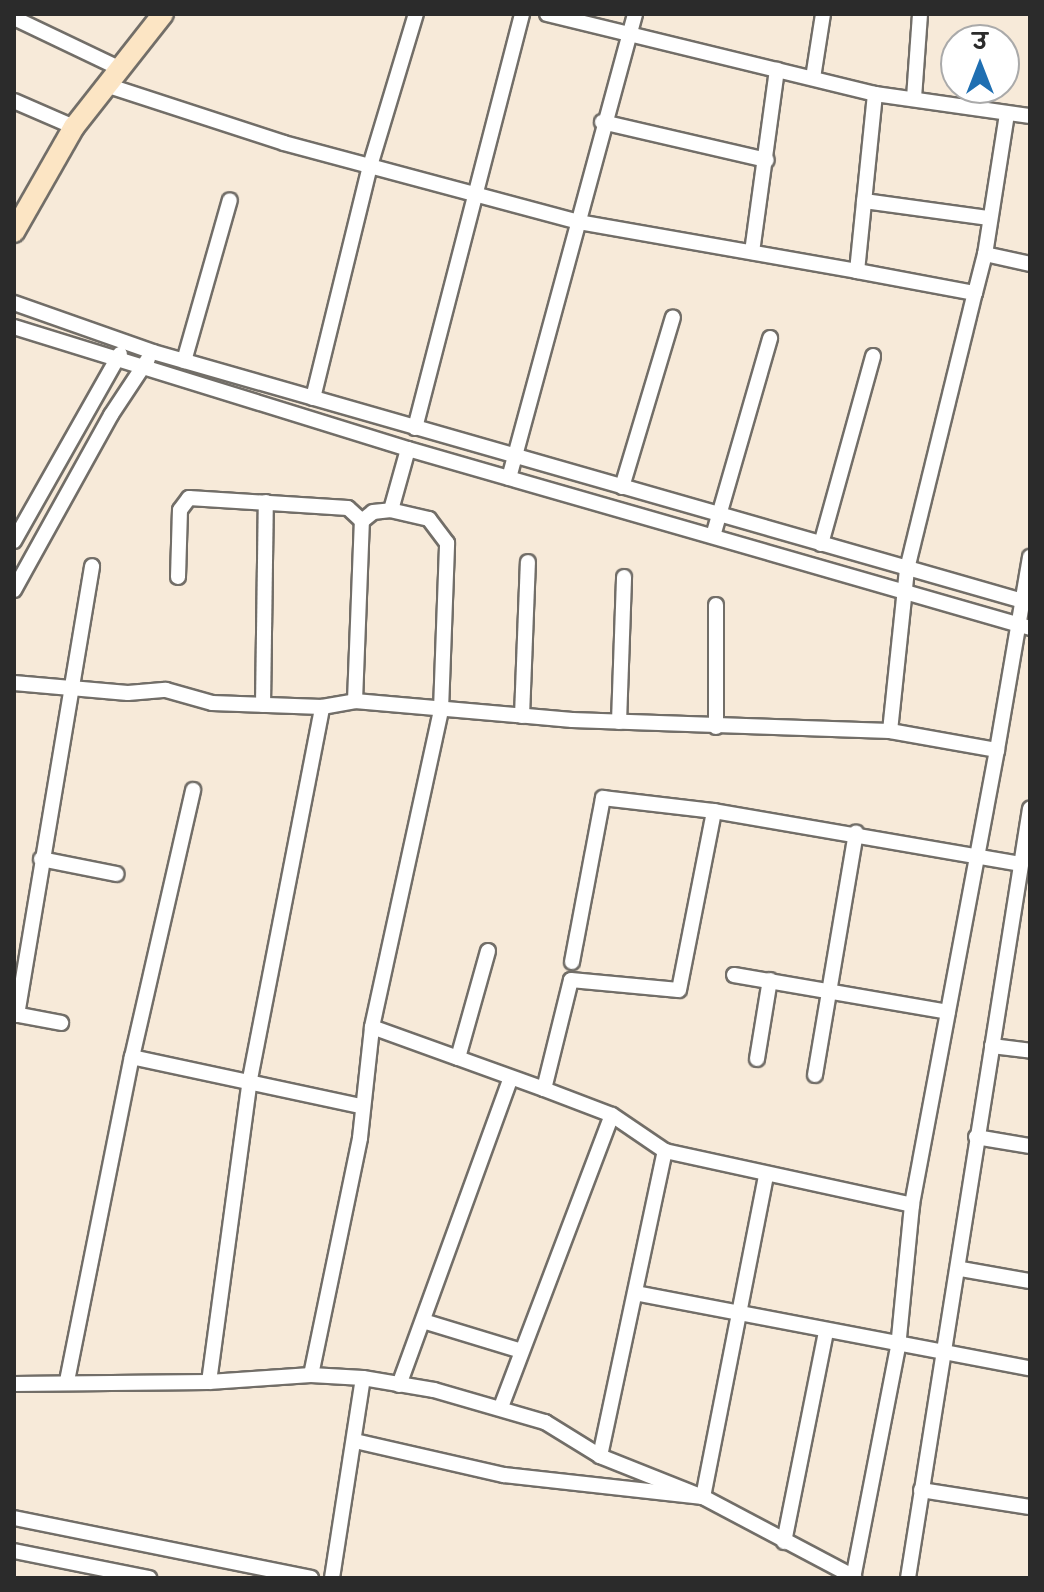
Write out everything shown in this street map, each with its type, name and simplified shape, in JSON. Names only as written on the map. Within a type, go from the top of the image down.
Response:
[{"type":"street","points":[[14,232],[74,127],[163,14]]},
{"type":"street","points":[[313,398],[370,166],[416,14]]},
{"type":"street","points":[[415,428],[472,194],[522,14]]},
{"type":"street","points":[[547,14],[875,94],[1030,116]]},
{"type":"street","points":[[509,478],[579,222],[602,122],[635,14]]},
{"type":"street","points":[[813,78],[823,14]]},
{"type":"street","points":[[914,98],[920,14]]},
{"type":"street","points":[[14,15],[113,77],[370,166],[579,222],[975,293]]},
{"type":"street","points":[[752,252],[777,70]]},
{"type":"street","points":[[857,271],[875,94]]},
{"type":"street","points":[[14,101],[74,127]]},
{"type":"street","points":[[890,731],[907,569],[985,254],[988,218],[1007,114]]},
{"type":"street","points":[[602,122],[767,160]]},
{"type":"street","points":[[184,361],[230,200]]},
{"type":"street","points":[[864,201],[988,218]]},
{"type":"street","points":[[985,254],[1030,264]]},
{"type":"street","points":[[14,303],[153,352],[1027,603]]},
{"type":"street","points":[[622,487],[673,317]]},
{"type":"street","points":[[14,327],[408,449],[713,536],[904,595],[1024,627]]},
{"type":"street","points":[[713,536],[770,338]]},
{"type":"street","points":[[14,541],[127,342]]},
{"type":"street","points":[[14,590],[153,352]]},
{"type":"street","points":[[821,544],[873,356]]},
{"type":"street","points":[[391,510],[408,449]]},
{"type":"street","points":[[178,577],[183,501],[266,502],[348,508],[362,521]]},
{"type":"street","points":[[263,705],[266,502]]},
{"type":"street","points":[[311,1375],[360,1138],[360,1106],[372,1027],[441,710],[447,543],[429,519],[391,510],[373,512],[362,521],[355,701]]},
{"type":"street","points":[[14,1384],[67,1381],[209,1382],[311,1375],[363,1378],[501,1407],[545,1422],[600,1456],[703,1497],[854,1577],[898,1347],[912,1205],[976,855],[1024,627],[1030,557]]},
{"type":"street","points":[[522,716],[528,562]]},
{"type":"street","points":[[61,1023],[16,1015],[92,566]]},
{"type":"street","points":[[619,722],[624,577]]},
{"type":"street","points":[[716,605],[716,727]]},
{"type":"street","points":[[14,683],[69,688],[166,690],[195,702],[322,707],[355,701],[619,722],[890,731],[997,750]]},
{"type":"street","points":[[209,1382],[250,1079],[322,707]]},
{"type":"street","points":[[67,1381],[132,1057],[193,790]]},
{"type":"street","points":[[572,962],[597,810],[603,798],[856,832],[1020,864]]},
{"type":"street","points":[[908,1578],[961,1269],[976,1137],[1020,864],[1027,847],[1030,809]]},
{"type":"street","points":[[544,1089],[571,980],[679,990],[714,811]]},
{"type":"street","points":[[815,1075],[856,832]]},
{"type":"street","points":[[41,859],[117,874]]},
{"type":"street","points":[[458,1058],[488,951]]},
{"type":"street","points":[[734,975],[948,1012]]},
{"type":"street","points":[[757,1059],[770,980]]},
{"type":"street","points":[[372,1027],[612,1115],[665,1151],[912,1205]]},
{"type":"street","points":[[992,1046],[1030,1051]]},
{"type":"street","points":[[132,1057],[250,1079],[360,1106]]},
{"type":"street","points":[[399,1385],[511,1078]]},
{"type":"street","points":[[501,1407],[612,1115]]},
{"type":"street","points":[[976,1137],[1030,1146]]},
{"type":"street","points":[[600,1456],[665,1151]]},
{"type":"street","points":[[703,1497],[766,1175]]},
{"type":"street","points":[[961,1269],[1030,1281]]},
{"type":"street","points":[[635,1293],[898,1347],[1030,1368]]},
{"type":"street","points":[[423,1321],[522,1351]]},
{"type":"street","points":[[784,1542],[826,1331]]},
{"type":"street","points":[[332,1578],[363,1378]]},
{"type":"street","points":[[355,1441],[504,1475],[703,1497]]},
{"type":"street","points":[[921,1490],[1030,1507]]},
{"type":"street","points":[[14,1518],[311,1578]]},
{"type":"street","points":[[14,1551],[149,1578]]},
{"type":"street","points":[[67,1562],[84,1566],[82,1578]]}]
